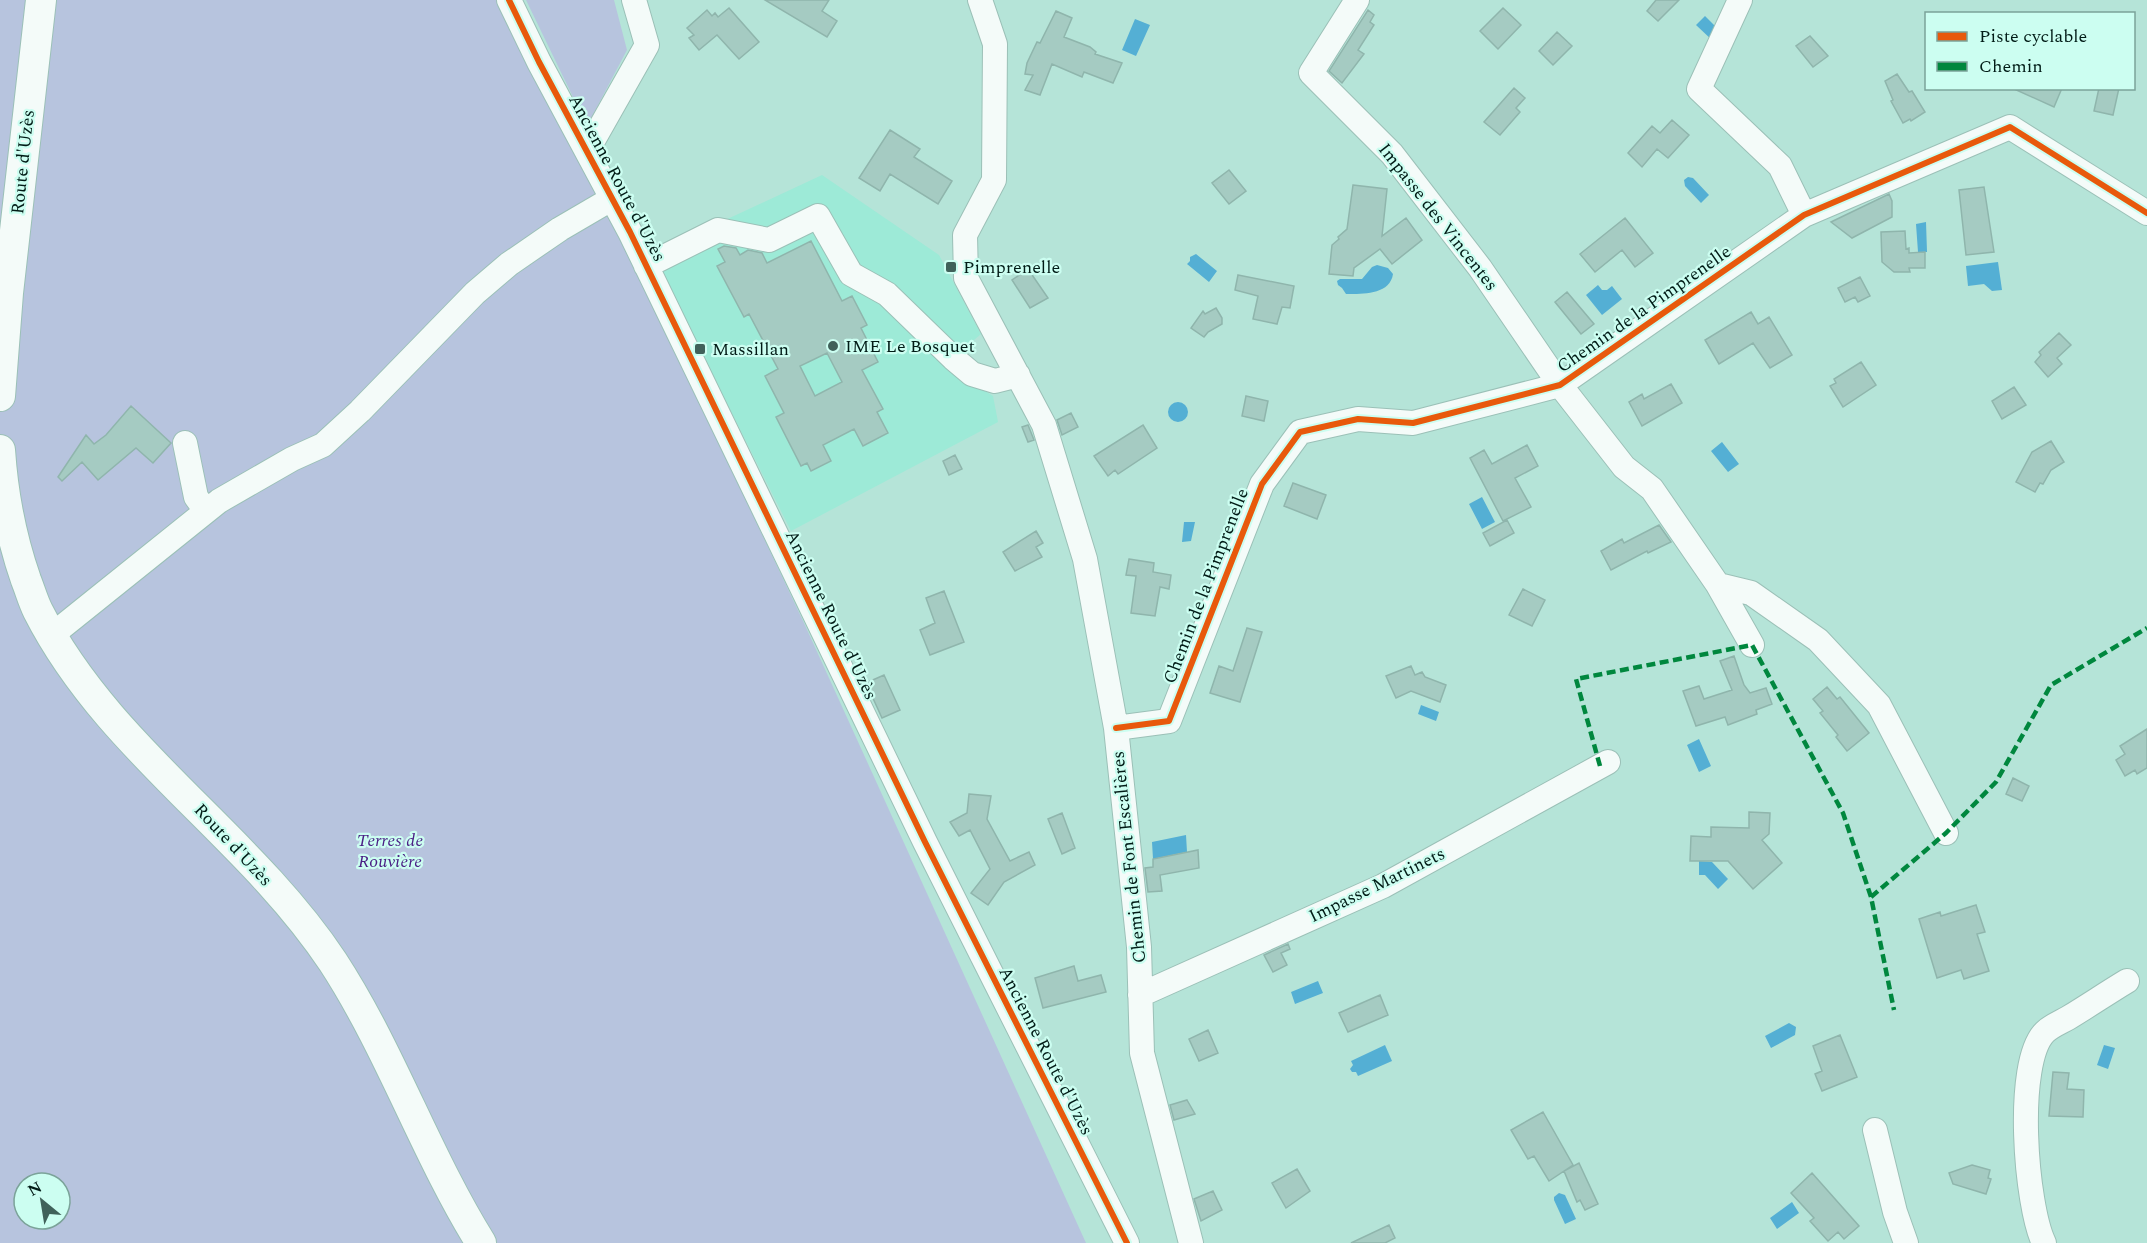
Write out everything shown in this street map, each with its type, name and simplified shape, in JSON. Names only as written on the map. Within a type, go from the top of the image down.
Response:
[{"type":"main road","name":"Route d'Uzès","points":[[0,396],[9,281],[41,0]]},
{"type":"main road","name":"Route d'Uzès","points":[[0,450],[2,484],[15,548],[37,609],[70,665],[110,717],[251,861],[294,910],[332,961],[365,1016],[450,1188],[482,1243]]},
{"type":"street","name":"Ancienne Route d'Uzès","points":[[509,0],[539,62],[613,198],[930,852],[1127,1243]]},
{"type":"street","points":[[587,151],[647,45],[634,0]]},
{"type":"street","name":"Chemin de Font Escalières","points":[[980,0],[995,44],[994,180],[965,235],[966,278],[1044,425],[1085,559],[1116,728],[1139,947],[1142,1053],[1191,1243]]},
{"type":"street","name":"Impasse des Vincentes","points":[[1357,0],[1311,73],[1392,154],[1480,268],[1560,385]]},
{"type":"street","points":[[1740,0],[1699,89],[1780,166],[1804,215]]},
{"type":"street","name":"Chemin de la Pimprenelle","points":[[1116,728],[1169,721],[1262,484],[1300,432],[1358,419],[1413,423],[1560,385],[1804,215],[2010,127],[2147,213]]},
{"type":"street","points":[[52,634],[219,501],[292,459],[323,445],[360,411],[476,293],[509,264],[560,229],[613,198]]},
{"type":"street","points":[[646,266],[718,230],[769,240],[818,216],[851,274],[887,294],[972,374],[996,381],[1018,375]]},
{"type":"street","points":[[1560,385],[1624,467],[1652,489],[1718,585],[1752,645]]},
{"type":"street","points":[[185,443],[196,498],[206,511]]},
{"type":"street","points":[[1718,585],[1751,593],[1818,640],[1879,705],[1946,833]]},
{"type":"street","name":"Impasse Martinets","points":[[1140,995],[1383,886],[1608,762]]},
{"type":"street","points":[[2044,1243],[2035,1219],[2025,1133],[2030,1067],[2036,1047],[2044,1032],[2127,981]]},
{"type":"street","points":[[1875,1130],[1895,1212],[1906,1243]]},
{"type":"shaded area","name":"IME Le Bosquet","points":[[822,175],[939,255],[981,334],[944,366],[993,396],[998,422],[791,531],[652,254]]},
{"type":"green space","name":"Terres de Rouvière","points":[[0,0],[509,0],[804,623],[1086,1243],[0,1243]]},
{"type":"green space","points":[[526,0],[614,0],[627,50],[587,126]]},
{"type":"water","points":[[1705,16],[1721,32],[1713,41],[1696,25]]},
{"type":"water","points":[[1135,19],[1150,25],[1136,56],[1122,50]]},
{"type":"water","points":[[1688,177],[1693,178],[1709,195],[1701,203],[1685,186],[1684,180]]},
{"type":"water","points":[[1926,222],[1927,252],[1918,252],[1916,224]]},
{"type":"water","points":[[1196,254],[1217,271],[1209,282],[1187,264],[1190,257]]},
{"type":"water","points":[[1998,262],[2002,290],[1992,291],[1984,284],[1968,286],[1966,266]]},
{"type":"water","points":[[1377,265],[1388,268],[1393,274],[1391,281],[1381,290],[1346,294],[1338,285],[1337,281],[1340,279],[1362,279],[1372,267]]},
{"type":"water","points":[[1598,285],[1602,290],[1607,290],[1612,286],[1622,299],[1602,315],[1586,295]]},
{"type":"water","points":[[1174,402],[1182,402],[1188,408],[1188,416],[1182,422],[1174,422],[1168,416],[1168,408]]},
{"type":"water","points":[[1722,442],[1739,464],[1728,472],[1711,451]]},
{"type":"water","points":[[1482,497],[1495,522],[1482,529],[1469,504]]},
{"type":"water","points":[[1184,522],[1195,522],[1191,541],[1182,542]]},
{"type":"water","points":[[1421,705],[1439,712],[1436,721],[1418,714]]},
{"type":"water","points":[[1699,739],[1711,766],[1699,772],[1687,745]]},
{"type":"water","points":[[1186,835],[1187,852],[1153,859],[1152,842]]},
{"type":"water","points":[[1699,861],[1712,862],[1728,879],[1718,889],[1705,875],[1699,875]]},
{"type":"water","points":[[1318,981],[1323,993],[1295,1004],[1291,992]]},
{"type":"water","points":[[1789,1023],[1796,1027],[1795,1035],[1771,1048],[1765,1036]]},
{"type":"water","points":[[1385,1045],[1392,1061],[1358,1076],[1356,1072],[1352,1072],[1351,1061]]},
{"type":"water","points":[[2104,1045],[2115,1048],[2108,1069],[2097,1065]]},
{"type":"water","points":[[1559,1193],[1565,1195],[1576,1219],[1565,1224],[1554,1200]]},
{"type":"water","points":[[1792,1202],[1799,1213],[1777,1229],[1770,1218]]},
{"type":"building","points":[[765,0],[829,0],[822,11],[837,21],[827,37]]},
{"type":"building","points":[[1656,0],[1679,0],[1658,21],[1647,11]]},
{"type":"building","points":[[729,8],[759,42],[739,59],[717,35],[699,50],[689,38],[694,35],[687,28],[707,10],[712,16],[715,13],[718,17]]},
{"type":"building","points":[[1503,8],[1521,25],[1498,49],[1480,31]]},
{"type":"building","points":[[1368,10],[1374,15],[1370,22],[1374,25],[1358,50],[1364,54],[1342,83],[1329,71]]},
{"type":"building","points":[[1056,11],[1072,18],[1064,37],[1090,47],[1096,52],[1095,54],[1122,63],[1113,83],[1084,72],[1082,77],[1052,64],[1040,95],[1025,90],[1033,75],[1025,74],[1027,63]]},
{"type":"building","points":[[1557,32],[1572,46],[1553,65],[1539,51]]},
{"type":"building","points":[[1810,36],[1828,56],[1813,67],[1796,46]]},
{"type":"building","points":[[1897,74],[1909,92],[1912,91],[1925,112],[1903,123],[1891,101],[1893,100],[1885,81]]},
{"type":"building","points":[[1514,88],[1525,98],[1516,108],[1520,112],[1500,135],[1484,122]]},
{"type":"building","points":[[2016,90],[2061,90],[2054,107]]},
{"type":"building","points":[[2099,90],[2119,90],[2113,115],[2094,111]]},
{"type":"building","points":[[1672,120],[1689,135],[1668,158],[1657,149],[1642,167],[1628,153],[1652,126],[1660,133]]},
{"type":"building","points":[[890,130],[920,149],[914,157],[952,181],[938,204],[890,174],[880,191],[859,178]]},
{"type":"building","points":[[1229,170],[1246,191],[1229,204],[1212,183]]},
{"type":"building","points":[[1353,185],[1387,189],[1382,236],[1406,218],[1422,240],[1392,264],[1380,249],[1354,268],[1353,276],[1329,274],[1332,245],[1347,229]]},
{"type":"building","points":[[1984,187],[1994,252],[1966,255],[1959,190]]},
{"type":"building","points":[[1889,194],[1892,201],[1892,217],[1852,238],[1831,222]]},
{"type":"building","points":[[1625,218],[1653,253],[1635,267],[1622,250],[1595,272],[1580,254]]},
{"type":"building","points":[[1905,231],[1906,249],[1909,248],[1909,253],[1925,252],[1925,268],[1909,268],[1910,272],[1894,272],[1882,262],[1881,232]]},
{"type":"building","points":[[811,241],[842,301],[852,296],[867,325],[861,328],[878,362],[862,370],[883,409],[877,412],[888,433],[863,446],[854,429],[823,445],[831,461],[811,471],[807,463],[801,466],[776,417],[784,413],[765,376],[778,369],[749,314],[744,317],[717,266],[725,262],[718,249],[724,246],[736,248],[740,255],[748,250],[762,253],[767,263]],"holes":[[[827,353],[842,382],[815,396],[800,366]]]},
{"type":"building","points":[[1028,269],[1048,298],[1030,308],[1012,280]]},
{"type":"building","points":[[1238,275],[1294,286],[1290,308],[1282,307],[1277,324],[1253,319],[1258,296],[1235,290]]},
{"type":"building","points":[[1860,277],[1870,296],[1858,302],[1855,297],[1845,302],[1838,288]]},
{"type":"building","points":[[1567,292],[1594,324],[1581,334],[1555,302]]},
{"type":"building","points":[[1216,308],[1222,318],[1222,324],[1204,337],[1191,328],[1203,311],[1205,314]]},
{"type":"building","points":[[1751,312],[1758,324],[1769,317],[1792,355],[1770,368],[1753,343],[1719,364],[1705,340]]},
{"type":"building","points":[[2059,333],[2071,345],[2057,358],[2062,364],[2048,377],[2035,362],[2041,355],[2039,352]]},
{"type":"building","points":[[1861,362],[1876,385],[1843,407],[1830,386],[1836,383],[1834,379]]},
{"type":"building","points":[[1671,384],[1682,403],[1642,426],[1629,402],[1642,394],[1644,399]]},
{"type":"building","points":[[2014,387],[2026,405],[2002,419],[1992,401]]},
{"type":"building","points":[[1246,396],[1268,401],[1264,421],[1242,416]]},
{"type":"building","points":[[131,406],[171,443],[153,463],[136,448],[98,480],[82,462],[62,481],[58,477],[86,435],[94,444],[106,435]]},
{"type":"building","points":[[1071,413],[1078,427],[1062,435],[1057,420]]},
{"type":"building","points":[[1028,425],[1034,440],[1028,442],[1022,427]]},
{"type":"building","points":[[1143,425],[1157,448],[1118,474],[1115,470],[1108,476],[1094,456]]},
{"type":"building","points":[[2051,441],[2064,462],[2051,470],[2035,492],[2016,482],[2032,452]]},
{"type":"building","points":[[1527,445],[1538,466],[1515,478],[1531,507],[1503,521],[1470,458],[1484,450],[1492,464]]},
{"type":"building","points":[[955,455],[962,469],[949,475],[943,461]]},
{"type":"building","points":[[1293,483],[1326,495],[1317,519],[1284,506]]},
{"type":"building","points":[[1507,520],[1514,533],[1490,546],[1483,533]]},
{"type":"building","points":[[1659,525],[1671,542],[1648,553],[1647,551],[1611,570],[1601,551],[1622,539],[1624,543]]},
{"type":"building","points":[[1036,531],[1043,543],[1036,547],[1042,557],[1015,571],[1003,552]]},
{"type":"building","points":[[1129,559],[1154,563],[1153,572],[1171,575],[1169,589],[1160,587],[1155,616],[1131,613],[1136,576],[1126,575]]},
{"type":"building","points":[[1523,589],[1545,600],[1532,626],[1509,615]]},
{"type":"building","points":[[944,591],[964,642],[930,655],[920,630],[935,623],[926,598]]},
{"type":"building","points":[[1247,628],[1262,632],[1240,702],[1210,693],[1219,666],[1233,671]]},
{"type":"building","points":[[1734,656],[1744,685],[1750,693],[1766,688],[1772,704],[1756,710],[1757,714],[1728,725],[1725,717],[1696,726],[1683,691],[1699,686],[1704,699],[1732,690],[1720,661]]},
{"type":"building","points":[[1411,666],[1415,675],[1422,672],[1425,677],[1446,685],[1440,702],[1411,691],[1396,698],[1386,676]]},
{"type":"building","points":[[884,675],[900,710],[882,718],[866,683]]},
{"type":"building","points":[[1827,687],[1837,699],[1840,697],[1869,733],[1847,751],[1836,737],[1838,735],[1820,713],[1823,711],[1813,699]]},
{"type":"building","points":[[2147,729],[2147,768],[2137,774],[2135,770],[2125,776],[2116,760],[2125,754],[2120,746]]},
{"type":"building","points":[[2013,778],[2029,786],[2022,801],[2006,794]]},
{"type":"building","points":[[969,794],[991,796],[987,819],[1010,861],[1029,852],[1035,865],[1004,882],[988,905],[971,893],[990,869],[970,830],[959,836],[950,822],[967,813]]},
{"type":"building","points":[[1749,812],[1770,813],[1769,834],[1762,840],[1782,863],[1753,889],[1728,861],[1690,861],[1691,836],[1711,837],[1711,827],[1749,828]]},
{"type":"building","points":[[1062,813],[1075,848],[1062,854],[1048,819]]},
{"type":"building","points":[[1198,850],[1199,868],[1160,875],[1162,891],[1148,892],[1145,868],[1153,867],[1153,859]]},
{"type":"building","points":[[1976,905],[1985,932],[1977,934],[1989,971],[1964,979],[1961,970],[1937,978],[1919,919],[1940,912],[1941,916]]},
{"type":"building","points":[[1288,944],[1290,949],[1281,953],[1287,965],[1273,972],[1264,955]]},
{"type":"building","points":[[1074,966],[1078,981],[1101,975],[1106,992],[1043,1008],[1035,978]]},
{"type":"building","points":[[1380,995],[1388,1015],[1348,1032],[1339,1013]]},
{"type":"building","points":[[1208,1030],[1218,1053],[1199,1061],[1189,1039]]},
{"type":"building","points":[[1840,1035],[1857,1077],[1822,1091],[1815,1074],[1822,1071],[1813,1046]]},
{"type":"building","points":[[2053,1072],[2069,1073],[2067,1089],[2084,1090],[2083,1117],[2049,1116]]},
{"type":"building","points":[[1187,1100],[1195,1114],[1174,1120],[1170,1105]]},
{"type":"building","points":[[1543,1112],[1573,1165],[1549,1181],[1534,1156],[1528,1159],[1511,1130]]},
{"type":"building","points":[[1579,1163],[1598,1204],[1585,1210],[1580,1200],[1577,1202],[1564,1171]]},
{"type":"building","points":[[1972,1165],[1990,1170],[1988,1178],[1991,1179],[1986,1194],[1953,1184],[1949,1173]]},
{"type":"building","points":[[1297,1169],[1310,1191],[1286,1208],[1272,1183]]},
{"type":"building","points":[[1812,1173],[1859,1226],[1844,1239],[1838,1232],[1828,1241],[1810,1221],[1814,1218],[1791,1193]]},
{"type":"building","points":[[1213,1191],[1222,1210],[1201,1221],[1194,1199]]},
{"type":"building","points":[[1389,1225],[1395,1238],[1385,1243],[1351,1243]]},
{"type":"marked path","points":[[1871,897],[1946,833],[1996,782],[2051,685],[2147,628]]},
{"type":"marked path","points":[[1600,766],[1576,679],[1752,645],[1843,813],[1871,897],[1894,1010]]},
{"type":"cycle path","points":[[509,0],[539,62],[630,232],[925,842],[1127,1243]]},
{"type":"cycle path","points":[[1116,728],[1169,721],[1262,484],[1300,432],[1358,419],[1413,423],[1560,385],[1804,215],[2010,127],[2147,213]]},
{"type":"place","name":"Pimprenelle","points":[[951,267]]},
{"type":"place","name":"IME Le Bosquet","points":[[833,346]]},
{"type":"place","name":"Massillan","points":[[700,349]]}]
